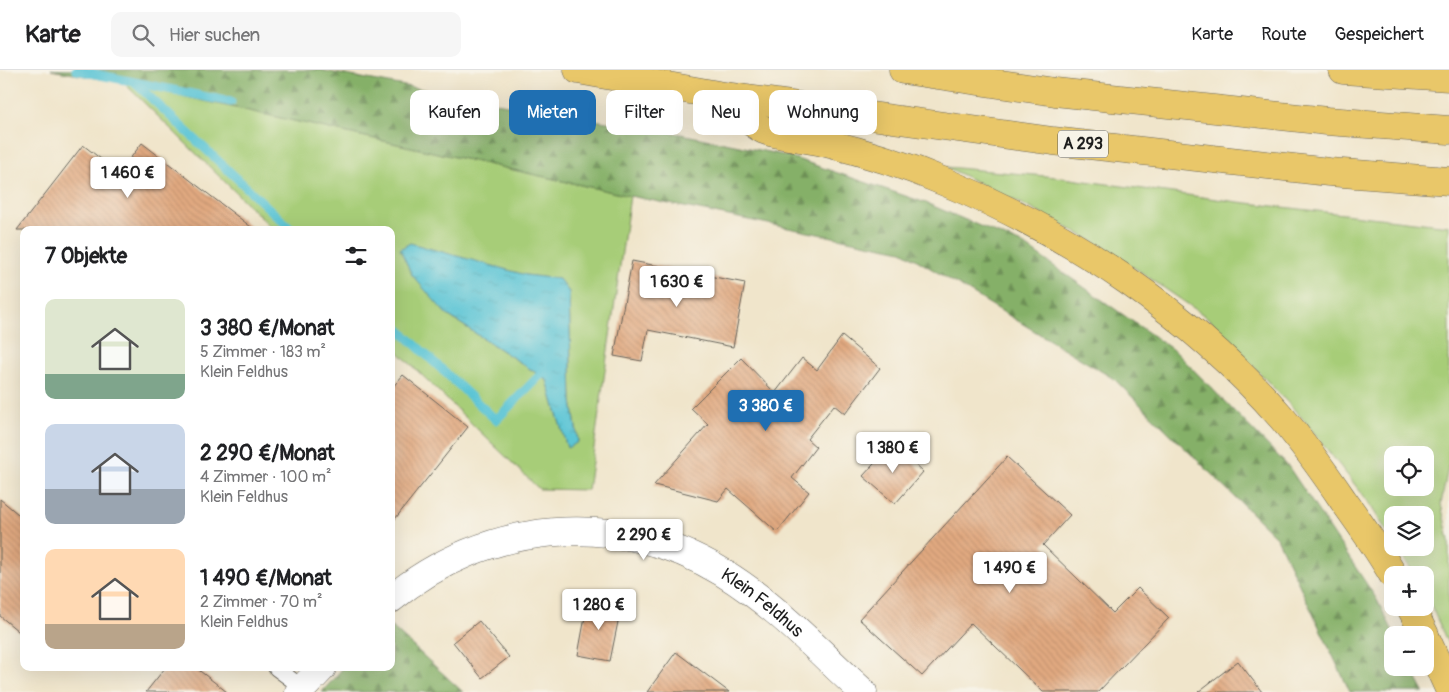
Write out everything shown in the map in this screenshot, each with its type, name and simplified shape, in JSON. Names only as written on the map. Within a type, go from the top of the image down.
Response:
[{"type":"highway","name":"A 293","points":[[578,70],[693,91]]},
{"type":"highway","points":[[903,70],[1054,92],[1327,121],[1449,130]]},
{"type":"highway","points":[[1343,70],[1449,77]]},
{"type":"highway","name":"A 293","points":[[759,101],[1054,141],[1320,171],[1449,181]]},
{"type":"highway","points":[[759,127],[763,130],[824,143],[885,160],[944,181],[1001,206],[1053,234],[1103,265],[1152,299],[1220,356],[1282,419],[1333,486],[1388,566]]},
{"type":"highway","points":[[1434,656],[1449,690]]},
{"type":"street","name":"Klein Feldhus","points":[[395,596],[432,570],[464,554],[510,539],[549,532],[581,531],[615,534],[647,540],[698,559],[747,589],[863,692]]},
{"type":"street","points":[[301,690],[319,671]]},
{"type":"lane","points":[[279,671],[301,690]]},
{"type":"green space","points":[[51,70],[319,70],[427,90],[410,90],[410,135],[499,135],[499,103],[509,105],[509,135],[596,135],[596,120],[606,122],[606,135],[683,134],[788,156],[926,203],[1024,245],[1176,352],[1288,466],[1376,598],[1390,626],[1384,626],[1384,676],[1415,676],[1424,692],[1350,692],[1277,538],[1114,379],[902,251],[630,196],[124,83]]},
{"type":"green space","points":[[124,83],[630,196],[588,490],[539,489],[395,349],[395,226],[270,226]],"holes":[[[526,275],[559,280],[569,292],[572,401],[578,442],[567,447],[547,380],[446,314]]]},
{"type":"green space","points":[[946,167],[1056,177],[1238,202],[1449,226],[1449,462],[1441,504],[1449,541],[1449,646],[1434,612],[1434,566],[1409,566],[1402,556],[1434,556],[1434,506],[1384,506],[1384,527],[1367,500],[1303,419],[1208,318],[1104,247]]},
{"type":"green space","points":[[395,630],[463,692],[322,692],[340,671],[395,671]]},
{"type":"water","points":[[410,243],[526,275],[559,279],[569,292],[572,401],[578,442],[567,448],[547,380],[446,314],[412,275],[400,249]]},
{"type":"building","points":[[142,143],[250,226],[20,226],[83,145],[119,173]]},
{"type":"building","points":[[632,261],[745,283],[733,347],[648,330],[642,361],[614,356]]},
{"type":"building","points":[[842,336],[880,368],[845,414],[834,405],[807,439],[816,447],[792,478],[809,492],[777,532],[728,489],[718,501],[654,485],[708,424],[691,408],[741,358],[775,393],[802,358],[817,370]]},
{"type":"building","points":[[403,375],[468,427],[395,519],[395,384]]},
{"type":"building","points":[[892,444],[923,472],[895,504],[863,476]]},
{"type":"building","points":[[1007,457],[1070,515],[1043,545],[1113,613],[1138,588],[1169,618],[1098,692],[1043,692],[971,623],[922,676],[859,619]]},
{"type":"building","points":[[0,499],[20,516],[20,633],[0,616]]},
{"type":"building","points":[[588,601],[621,607],[610,661],[578,655]]},
{"type":"building","points":[[479,621],[509,657],[482,678],[453,642]]},
{"type":"building","points":[[676,652],[729,692],[647,692]]},
{"type":"building","points":[[1238,661],[1262,692],[1198,692]]},
{"type":"building","points":[[163,671],[200,671],[227,692],[146,692]]},
{"type":"waterway","points":[[76,70],[231,102]]},
{"type":"waterway","points":[[135,83],[288,226]]},
{"type":"waterway","points":[[395,326],[496,420],[548,367]]}]
